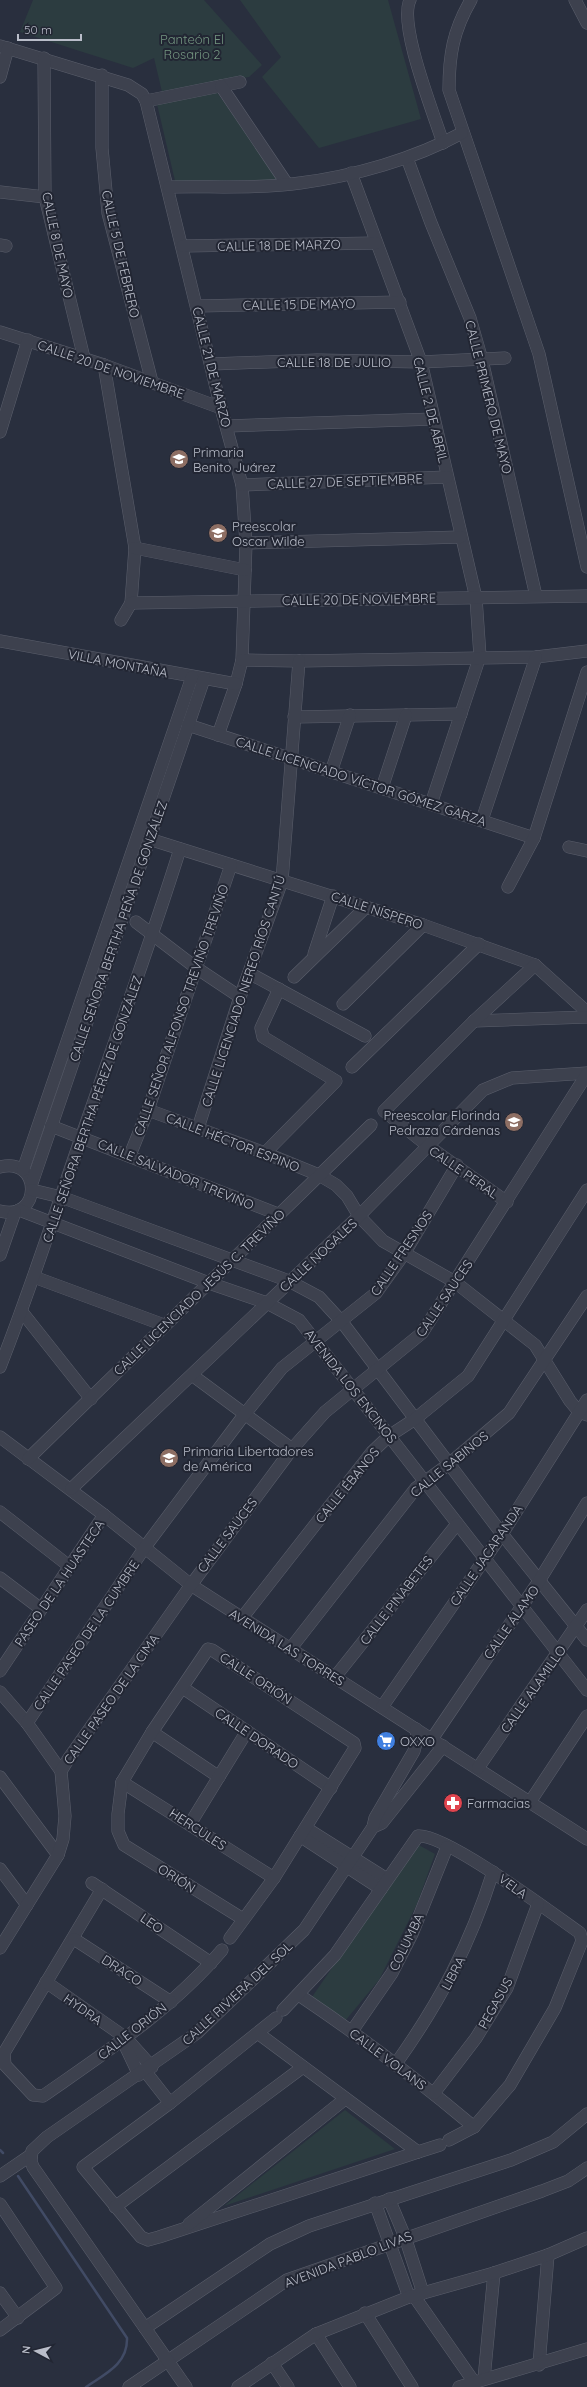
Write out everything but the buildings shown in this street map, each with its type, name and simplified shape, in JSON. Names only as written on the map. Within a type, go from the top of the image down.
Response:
[{"type":"street","points":[[410,0],[407,13],[410,34],[443,143]]},
{"type":"street","points":[[470,0],[463,13],[449,58],[449,90],[462,133],[539,354],[587,567]]},
{"type":"street","points":[[581,5],[587,23]]},
{"type":"street","points":[[0,77],[4,47],[102,75],[133,87],[142,94],[146,101],[240,82]]},
{"type":"street","name":"CALLE 8 DE MAYO","points":[[44,58],[45,197],[84,358]]},
{"type":"street","name":"CALLE 5 DE FEBRERO","points":[[102,75],[102,148],[108,213],[152,382]]},
{"type":"street","points":[[221,86],[287,184]]},
{"type":"street","name":"CALLE 21 DE MARZO","points":[[146,101],[169,187],[212,364],[221,408],[242,484],[246,543],[245,600],[242,660],[236,684]]},
{"type":"street","points":[[169,187],[287,184],[351,173],[407,158],[443,143],[462,133]]},
{"type":"street","name":"CALLE PRIMERO DE MAYO","points":[[407,158],[431,223],[470,318],[482,360],[536,596]]},
{"type":"street","name":"CALLE 2 DE ABRIL","points":[[351,173],[421,362],[476,598],[480,656]]},
{"type":"street","points":[[0,192],[45,197]]},
{"type":"street","name":"CALLE 18 DE MARZO","points":[[183,246],[376,243]]},
{"type":"street","name":"CALLE 15 DE MAYO","points":[[198,306],[400,302]]},
{"type":"street","name":"CALLE 20 DE NOVIEMBRE","points":[[0,332],[84,358],[221,408]]},
{"type":"street","points":[[0,432],[28,340]]},
{"type":"street","name":"CALLE 18 DE JULIO","points":[[212,364],[317,360],[421,362],[505,358]]},
{"type":"street","points":[[104,365],[134,548],[131,603],[121,620]]},
{"type":"street","points":[[227,426],[434,419]]},
{"type":"street","name":"CALLE 27 DE SEPTIEMBRE","points":[[242,484],[448,477]]},
{"type":"street","points":[[246,543],[461,537]]},
{"type":"street","points":[[134,548],[245,570]]},
{"type":"street","name":"CALLE 20 DE NOVIEMBRE","points":[[131,603],[245,600],[587,596]]},
{"type":"street","name":"VILLA MONTAÑA","points":[[0,641],[236,684]]},
{"type":"street","points":[[242,660],[299,661],[480,656],[536,657],[587,651]]},
{"type":"street","points":[[431,804],[480,656]]},
{"type":"street","points":[[482,820],[536,657]]},
{"type":"street","name":"CALLE LICENCIADO NEREO RÍOS CANTÚ","points":[[198,1128],[240,997],[250,973],[282,881],[290,758],[299,661]]},
{"type":"street","points":[[508,887],[534,838],[587,672]]},
{"type":"street","name":"CALLE SEÑORA BERTHA PEÑA DE GONZÁLEZ","points":[[17,1211],[29,1202],[32,1187],[51,1126],[150,839],[169,763],[188,725],[198,678]]},
{"type":"street","name":"CALLE SEÑORA BERTHA PEÑA DE GONZÁLEZ","points":[[23,1170],[198,678]]},
{"type":"street","points":[[218,735],[236,684]]},
{"type":"street","points":[[294,718],[350,715],[461,714]]},
{"type":"street","points":[[331,772],[350,715]]},
{"type":"street","points":[[382,788],[406,715]]},
{"type":"street","name":"CALLE LICENCIADO VÍCTOR GÓMEZ GARZA","points":[[188,725],[534,838]]},
{"type":"street","name":"CALLE NÍSPERO","points":[[150,839],[423,925],[535,965],[587,1012]]},
{"type":"street","points":[[569,847],[587,851]]},
{"type":"street","name":"CALLE SEÑORA BERTHA PÉREZ DE GONZÁLEZ","points":[[0,1367],[22,1312],[81,1136],[154,934],[180,849]]},
{"type":"street","name":"CALLE SEÑOR ALFONSO TREVIÑO TREVIÑO","points":[[130,1155],[148,1110],[195,967],[231,865]]},
{"type":"street","points":[[314,955],[333,896]]},
{"type":"street","points":[[294,977],[314,955],[366,907]]},
{"type":"street","points":[[136,922],[154,934],[195,967],[240,997]]},
{"type":"street","points":[[343,1004],[423,925]]},
{"type":"street","points":[[352,1068],[479,944]]},
{"type":"street","points":[[474,1021],[535,965]]},
{"type":"street","points":[[250,973],[365,1036]]},
{"type":"street","points":[[265,1153],[336,1081],[263,1037],[261,1028],[279,989]]},
{"type":"street","points":[[474,1021],[587,1017]]},
{"type":"street","name":"CALLE PERAL","points":[[474,1021],[384,1111],[428,1146],[457,1165],[507,1202]]},
{"type":"street","name":"CALLE NOGALES","points":[[72,1489],[359,1216],[483,1090],[497,1082],[512,1078],[587,1073]]},
{"type":"street","name":"CALLE SAUCES","points":[[190,1585],[292,1449],[315,1421],[378,1371],[422,1333],[507,1202],[587,1073]]},
{"type":"street","name":"CALLE HÉCTOR ESPINO","points":[[148,1110],[265,1153],[319,1175],[336,1185],[347,1196],[359,1216],[383,1241],[455,1282],[535,1345],[570,1401],[583,1414]]},
{"type":"street","name":"CALLE LICENCIADO JESÚS C. TREVIÑO","points":[[28,1459],[371,1125]]},
{"type":"street","name":"CALLE SALVADOR TREVIÑO","points":[[51,1126],[81,1136],[278,1214]]},
{"type":"street","name":"CALLE FRESNOS","points":[[145,1547],[244,1415],[282,1368],[376,1294],[404,1254],[457,1165]]},
{"type":"street","points":[[0,1167],[15,1166],[23,1170],[32,1187],[289,1281],[319,1297],[342,1322],[502,1534],[587,1640]]},
{"type":"street","name":"CALLE ÉBANOS","points":[[242,1618],[358,1468],[389,1436],[415,1419],[468,1376],[502,1320],[587,1190]]},
{"type":"street","name":"AVENIDA LOS ENCINOS","points":[[0,1211],[17,1211],[52,1222],[209,1283],[267,1303],[299,1320],[318,1341],[355,1388],[389,1436],[425,1480],[457,1524],[522,1605],[587,1690]]},
{"type":"street","points":[[0,1256],[17,1211]]},
{"type":"street","points":[[34,1277],[164,1325]]},
{"type":"street","name":"CALLE SABINOS","points":[[291,1648],[408,1497],[425,1480],[450,1464],[509,1413],[587,1296]]},
{"type":"street","points":[[22,1312],[91,1399]]},
{"type":"street","points":[[192,1376],[292,1449]]},
{"type":"street","name":"CALLE JACARANDA","points":[[382,1707],[583,1414],[587,1400]]},
{"type":"street","name":"AVENIDA LAS TORRES","points":[[0,1437],[28,1459],[72,1489],[190,1585],[291,1648],[587,1839]]},
{"type":"street","name":"CALLE ÁLAMO","points":[[432,1739],[539,1582],[587,1503]]},
{"type":"street","points":[[0,1512],[69,1566]]},
{"type":"street","name":"PASEO DE LA HUASTECA","points":[[0,1671],[104,1515]]},
{"type":"street","name":"CALLE PINABETES","points":[[336,1677],[457,1524]]},
{"type":"street","name":"CALLE PASEO DE LA CUMBRE","points":[[27,1723],[145,1547]]},
{"type":"street","points":[[0,1578],[41,1609]]},
{"type":"street","name":"CALLE PASEO DE LA CIMA","points":[[0,1948],[58,1855],[63,1839],[65,1816],[61,1771],[190,1585]]},
{"type":"street","name":"CALLE ALAMILLO","points":[[478,1768],[587,1610]]},
{"type":"street","name":"CALLE ORIÓN","points":[[118,1831],[118,1814],[122,1782],[152,1732],[208,1649],[266,1683],[354,1743],[355,1752],[274,1878],[230,1938]]},
{"type":"street","name":"CALLE DORADO","points":[[183,1688],[331,1788]]},
{"type":"street","points":[[0,1692],[27,1723],[61,1771]]},
{"type":"street","points":[[530,1802],[587,1716]]},
{"type":"street","name":"CALLE RIVIERA DEL SOL","points":[[31,2156],[34,2147],[47,2137],[145,2071],[197,2033],[304,1930],[351,1862],[373,1827],[375,1818],[414,1751],[417,1739],[416,1729]]},
{"type":"street","points":[[190,1824],[247,1731]]},
{"type":"street","points":[[152,1732],[219,1777]]},
{"type":"street","name":"CALLE RIVIERA DEL SOL","points":[[373,1827],[382,1824],[443,1746]]},
{"type":"street","points":[[414,1751],[430,1761]]},
{"type":"street","points":[[0,1777],[58,1855]]},
{"type":"street","name":"HERCULES","points":[[122,1782],[274,1878]]},
{"type":"street","points":[[396,1782],[408,1790]]},
{"type":"street","name":"ORIÓN","points":[[118,1831],[124,1845],[243,1920]]},
{"type":"street","points":[[303,1832],[384,1884]]},
{"type":"street","name":"VELA","points":[[418,1836],[424,1836],[447,1847],[493,1872],[580,1933],[582,1941],[555,2008],[534,2047],[498,2101],[474,2127],[444,2142],[418,2152],[183,2229],[148,2240],[137,2234],[83,2167],[170,2103],[258,2034],[280,2014],[335,1955],[418,1836]]},
{"type":"street","name":"COLUMBA","points":[[352,2031],[392,1973],[412,1934],[447,1847]]},
{"type":"street","points":[[0,1869],[27,1905]]},
{"type":"street","name":"LIBRA","points":[[395,2065],[427,2020],[460,1960],[480,1912],[493,1872]]},
{"type":"street","name":"LEO","points":[[74,1939],[97,1886],[211,1963]]},
{"type":"street","name":"PEGASUS","points":[[434,2093],[476,2038],[507,1988],[538,1904]]},
{"type":"street","points":[[46,1982],[74,1939]]},
{"type":"street","name":"DRACO","points":[[74,1939],[171,2002]]},
{"type":"street","name":"CALLE ORIÓN","points":[[46,1982],[4,2053],[5,2065],[33,2096],[43,2096],[171,2002],[211,1963],[222,1950]]},
{"type":"street","name":"HYDRA","points":[[46,1982],[123,2038],[145,2071],[170,2103]]},
{"type":"street","name":"CALLE VOLANS","points":[[299,1994],[352,2031],[434,2093],[474,2127]]},
{"type":"street","points":[[258,2034],[418,2152]]},
{"type":"street","points":[[115,2207],[303,2067]]},
{"type":"street","points":[[183,2229],[345,2099]]},
{"type":"street","points":[[145,2328],[270,2244],[310,2226],[511,2160],[553,2142],[581,2122],[587,2114]]},
{"type":"street","points":[[0,2176],[31,2156],[33,2166],[186,2387]]},
{"type":"street","name":"AVENIDA PABLO LIVAS","points":[[129,2387],[287,2280],[555,2186],[568,2181],[587,2168]]},
{"type":"street","points":[[389,2199],[405,2238],[412,2263],[415,2296]]},
{"type":"street","points":[[0,2204],[56,2288],[0,2330]]},
{"type":"street","points":[[375,2204],[400,2268],[415,2296],[479,2381]]},
{"type":"street","points":[[238,2387],[316,2334],[365,2313],[548,2255],[587,2238]]},
{"type":"street","points":[[539,2365],[548,2255]]},
{"type":"street","points":[[400,2268],[412,2263]]},
{"type":"street","points":[[479,2381],[494,2273]]},
{"type":"street","points":[[0,2293],[18,2318]]},
{"type":"street","points":[[365,2313],[412,2387]]},
{"type":"street","points":[[316,2334],[350,2387]]},
{"type":"street","points":[[459,2387],[539,2365],[587,2349]]},
{"type":"street","points":[[272,2363],[288,2387]]},
{"type":"green space","name":"Panteón El Rosario 2","points":[[33,0],[204,0],[262,65],[249,77],[162,92],[154,58],[133,68],[20,32]]},
{"type":"green space","points":[[240,0],[388,0],[421,119],[319,148],[262,77],[281,57]]},
{"type":"green space","points":[[216,91],[279,180],[175,181],[157,104]]},
{"type":"green space","points":[[417,1844],[435,1854],[417,1904],[379,1980],[345,2021],[312,1997]]},
{"type":"green space","points":[[345,2110],[395,2149],[224,2206]]},
{"type":"waterway","points":[[0,2150],[3,2153]]},
{"type":"waterway","points":[[18,2176],[127,2338],[124,2355],[119,2362],[108,2373],[86,2387]]},
{"type":"place","name":"Primaria Benito Juárez","points":[[179,459]]},
{"type":"place","name":"Preescolar Oscar Wilde","points":[[218,533]]},
{"type":"place","name":"Preescolar Florinda Pedraza Cárdenas","points":[[514,1122]]},
{"type":"place","name":"Primaria Libertadores de América","points":[[169,1458]]},
{"type":"place","name":"OXXO","points":[[386,1741]]},
{"type":"place","name":"Farmacias","points":[[453,1803]]}]
